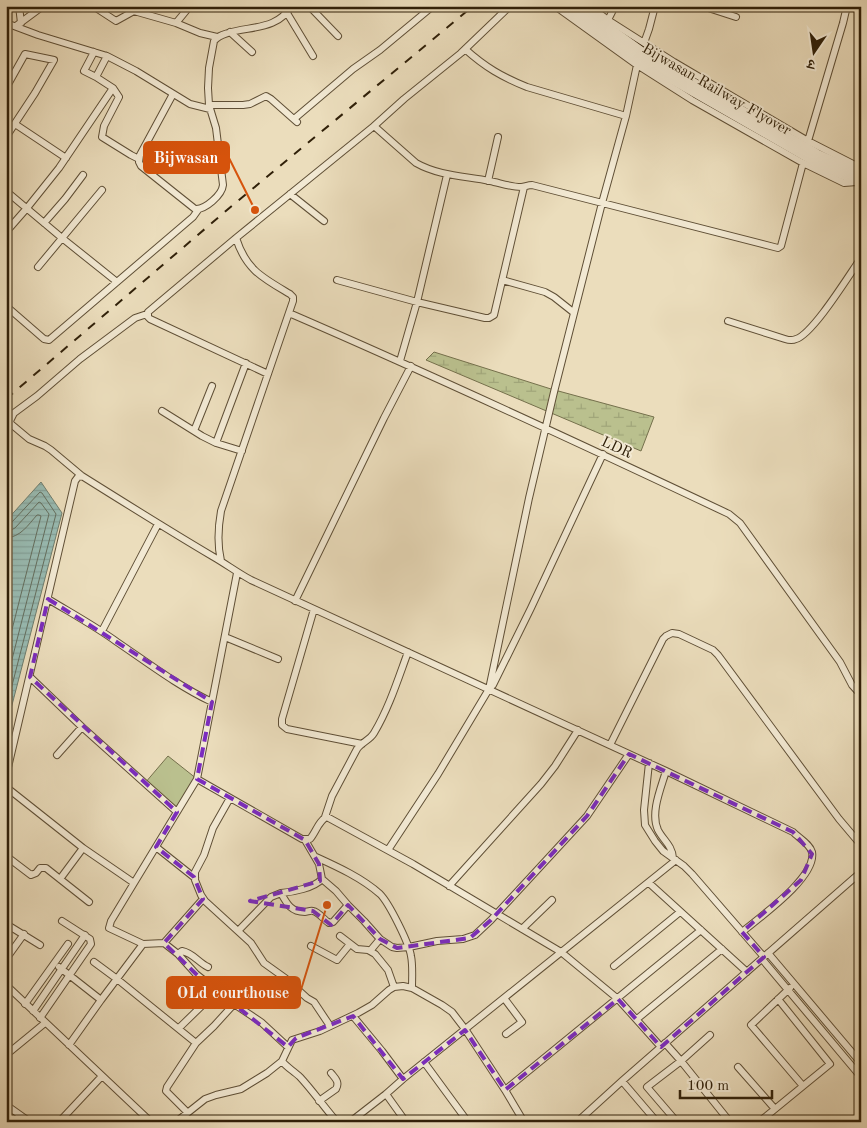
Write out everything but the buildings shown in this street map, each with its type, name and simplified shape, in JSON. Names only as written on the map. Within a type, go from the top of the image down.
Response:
[{"type":"main road","name":"Bijwasan Railway Flyover","points":[[566,6],[590,26],[648,65],[795,151],[843,175],[859,176]]},
{"type":"main road","name":"Bijwasan Railway Flyover","points":[[578,6],[649,57],[817,154],[859,176]]},
{"type":"street","points":[[18,24],[19,6]]},
{"type":"street","points":[[18,24],[43,6]]},
{"type":"street","points":[[93,6],[116,21],[134,8],[200,33],[217,37],[230,32],[276,22],[287,13],[291,6]]},
{"type":"street","points":[[176,23],[190,6]]},
{"type":"street","points":[[309,6],[338,36]]},
{"type":"street","points":[[6,23],[18,24],[38,35],[107,56],[136,71],[190,104],[210,107],[250,104],[266,96],[296,121],[353,69],[380,50],[433,6]]},
{"type":"street","points":[[510,6],[465,49],[151,309],[148,314],[135,318],[14,413],[10,419],[10,424],[29,439],[45,446],[82,476],[221,561],[237,573],[578,730],[793,832],[808,844],[812,850],[809,869],[788,893],[742,932]]},
{"type":"street","points":[[555,6],[636,65],[692,100],[803,163],[844,183],[859,176],[855,164],[808,141],[674,62],[608,20],[590,6]]},
{"type":"street","points":[[608,20],[615,6]]},
{"type":"street","points":[[644,43],[650,29],[655,6]]},
{"type":"street","points":[[702,6],[736,17]]},
{"type":"street","points":[[808,141],[847,6]]},
{"type":"street","points":[[287,13],[314,56]]},
{"type":"street","points":[[230,32],[252,52]]},
{"type":"street","points":[[6,306],[44,338],[49,340],[193,217],[198,210],[202,209],[220,194],[223,185],[216,128],[210,107],[208,88],[209,68],[214,41],[217,37]]},
{"type":"street","points":[[465,49],[496,73],[526,87],[626,116]]},
{"type":"street","points":[[94,52],[84,72],[113,88],[119,97],[104,126],[102,137],[130,156],[139,159]]},
{"type":"street","points":[[6,88],[25,54],[54,60],[46,76],[6,136]]},
{"type":"street","points":[[96,77],[107,56]]},
{"type":"street","points":[[489,690],[525,516],[573,312],[626,116],[636,65]]},
{"type":"street","points":[[6,232],[66,158],[113,88]]},
{"type":"street","points":[[173,94],[139,159],[141,166],[198,210]]},
{"type":"street","points":[[15,124],[66,158]]},
{"type":"street","points":[[374,126],[416,162],[432,171],[524,187],[532,185],[780,247],[803,163]]},
{"type":"street","points":[[488,181],[498,137]]},
{"type":"street","points":[[400,361],[447,175]]},
{"type":"street","points":[[44,223],[83,176]]},
{"type":"street","points":[[337,280],[416,302],[489,318],[494,315],[524,187]]},
{"type":"street","points":[[38,267],[102,190]]},
{"type":"street","points":[[6,191],[117,282]]},
{"type":"street","points":[[290,194],[324,221]]},
{"type":"street","points":[[221,561],[218,546],[220,518],[293,301],[293,297],[290,294],[262,277],[252,268],[242,254],[236,238]]},
{"type":"street","points":[[728,321],[785,339],[796,340],[806,333],[819,319],[861,258]]},
{"type":"street","points":[[502,280],[550,294],[573,312]]},
{"type":"street","name":"LDR","points":[[289,313],[411,366],[729,514],[740,523],[845,669],[852,686],[861,695]]},
{"type":"street","points":[[148,314],[150,319],[268,374]]},
{"type":"street","points":[[216,443],[246,363]]},
{"type":"street","points":[[295,601],[411,366]]},
{"type":"street","points":[[194,432],[212,386]]},
{"type":"street","points":[[162,411],[194,432],[216,443],[242,451]]},
{"type":"street","points":[[388,850],[493,685],[532,608],[603,454]]},
{"type":"street","points":[[6,776],[75,481],[78,477],[82,476]]},
{"type":"street","points":[[102,631],[158,524]]},
{"type":"street","points":[[237,573],[197,779],[109,926],[111,930],[143,944],[164,943],[178,954],[196,974],[234,1004],[261,1022],[288,1047]]},
{"type":"street","points":[[48,599],[102,631],[160,673],[212,702]]},
{"type":"street","points":[[314,609],[282,719],[282,725],[287,729],[362,744]]},
{"type":"street","points":[[610,745],[663,639],[672,633],[678,634],[713,650],[724,660],[839,819],[861,845]]},
{"type":"street","points":[[225,637],[278,659]]},
{"type":"street","points":[[197,779],[302,839],[310,839],[325,817],[332,796],[358,750],[362,744],[373,736],[382,719],[408,652]]},
{"type":"street","points":[[30,677],[82,727],[177,812]]},
{"type":"street","points":[[57,755],[82,727]]},
{"type":"street","points":[[450,886],[555,766],[578,730]]},
{"type":"street","points":[[306,840],[319,864],[322,879],[336,891],[380,939],[392,947],[409,947],[431,942],[470,938],[491,920],[587,816],[629,754]]},
{"type":"street","points":[[650,764],[644,810],[645,825],[655,841],[663,851],[692,874],[765,957],[794,984],[861,1063]]},
{"type":"street","points":[[666,771],[655,811],[655,819],[659,832],[671,847],[675,859]]},
{"type":"street","points":[[6,787],[83,848],[134,883]]},
{"type":"street","points":[[195,878],[197,867],[204,855],[213,828],[230,798]]},
{"type":"street","points":[[325,817],[388,850],[562,952],[618,999],[681,1061],[730,1122]]},
{"type":"street","points":[[156,847],[195,878],[203,899],[251,943],[264,963],[314,1002],[330,1026]]},
{"type":"street","points":[[60,878],[83,848]]},
{"type":"street","points":[[6,856],[31,875],[34,875],[40,868],[46,868],[89,902]]},
{"type":"street","points":[[316,857],[360,880],[381,895],[389,906],[409,947],[412,959],[412,988]]},
{"type":"street","points":[[350,1122],[649,883],[675,859]]},
{"type":"street","points":[[576,1122],[861,872]]},
{"type":"street","points":[[238,931],[271,897],[281,893],[297,891],[316,884],[322,879]]},
{"type":"street","points":[[649,883],[747,972]]},
{"type":"street","points":[[281,893],[287,905],[293,909],[306,912],[315,911],[330,922],[334,922],[348,905]]},
{"type":"street","points":[[164,943],[203,899]]},
{"type":"street","points":[[522,929],[552,900]]},
{"type":"street","points":[[614,966],[680,912]]},
{"type":"street","points":[[6,1055],[43,1020],[69,976],[91,944],[90,939],[85,935],[62,921]]},
{"type":"street","points":[[6,924],[40,945]]},
{"type":"street","points":[[505,1090],[701,930]]},
{"type":"street","points":[[6,958],[24,934]]},
{"type":"street","points":[[33,1011],[85,935]]},
{"type":"street","points":[[340,936],[357,949],[370,951],[375,954],[388,970],[394,987]]},
{"type":"street","points":[[370,951],[380,939]]},
{"type":"street","points":[[25,1004],[68,944]]},
{"type":"street","points":[[70,1045],[143,944]]},
{"type":"street","points":[[311,946],[337,960],[350,944]]},
{"type":"street","points":[[637,1019],[722,949]]},
{"type":"street","points":[[178,954],[185,951],[208,967]]},
{"type":"street","points":[[765,957],[788,990],[861,1077]]},
{"type":"street","points":[[94,962],[196,1042]]},
{"type":"street","points":[[55,964],[101,1000]]},
{"type":"street","points":[[794,984],[751,1025],[803,1086]]},
{"type":"street","points":[[6,985],[151,1122]]},
{"type":"street","points":[[176,1122],[205,1099],[247,1086],[282,1061],[290,1042],[296,1038],[320,1031],[353,1016],[372,1005],[394,987],[412,988],[448,1008],[465,1029],[524,1122]]},
{"type":"street","points":[[179,1028],[217,991]]},
{"type":"street","points":[[504,998],[522,1022],[506,1034]]},
{"type":"street","points":[[759,1122],[830,1064],[778,999]]},
{"type":"street","points":[[187,1112],[168,1094],[166,1091],[167,1087],[196,1042],[234,1004]]},
{"type":"street","points":[[353,1016],[403,1079]]},
{"type":"street","points":[[677,1122],[647,1087],[681,1061],[710,1035]]},
{"type":"street","points":[[282,1061],[300,1078],[336,1122]]},
{"type":"street","points":[[424,1062],[468,1122]]},
{"type":"street","points":[[738,1067],[775,1109]]},
{"type":"street","points":[[319,1101],[336,1089],[337,1081],[331,1073]]},
{"type":"street","points":[[59,1122],[102,1076]]},
{"type":"street","points":[[622,1081],[657,1122]]},
{"type":"street","points":[[386,1094],[406,1122]]},
{"type":"street","points":[[6,1105],[30,1122]]},
{"type":"highlighted area","points":[[48,599],[212,702],[197,779],[305,840],[319,864],[320,881],[250,901],[313,911],[331,925],[348,905],[380,939],[397,948],[470,938],[491,920],[587,816],[629,754],[793,832],[812,854],[801,880],[742,932],[764,957],[661,1047],[618,999],[505,1090],[465,1030],[403,1079],[353,1016],[296,1038],[288,1047],[196,974],[164,943],[203,899],[194,877],[156,847],[177,812],[30,677]]},
{"type":"green space","points":[[434,352],[551,389],[654,417],[641,451],[426,360]]},
{"type":"green space","points":[[168,756],[197,779],[177,812],[145,783]]},
{"type":"water","points":[[41,482],[62,513],[6,728],[6,521]]},
{"type":"railway","points":[[6,399],[227,210],[473,6]]},
{"type":"place","name":"Bijwasan","points":[[255,210]]},
{"type":"place","name":"OLd courthouse","points":[[327,905]]}]
